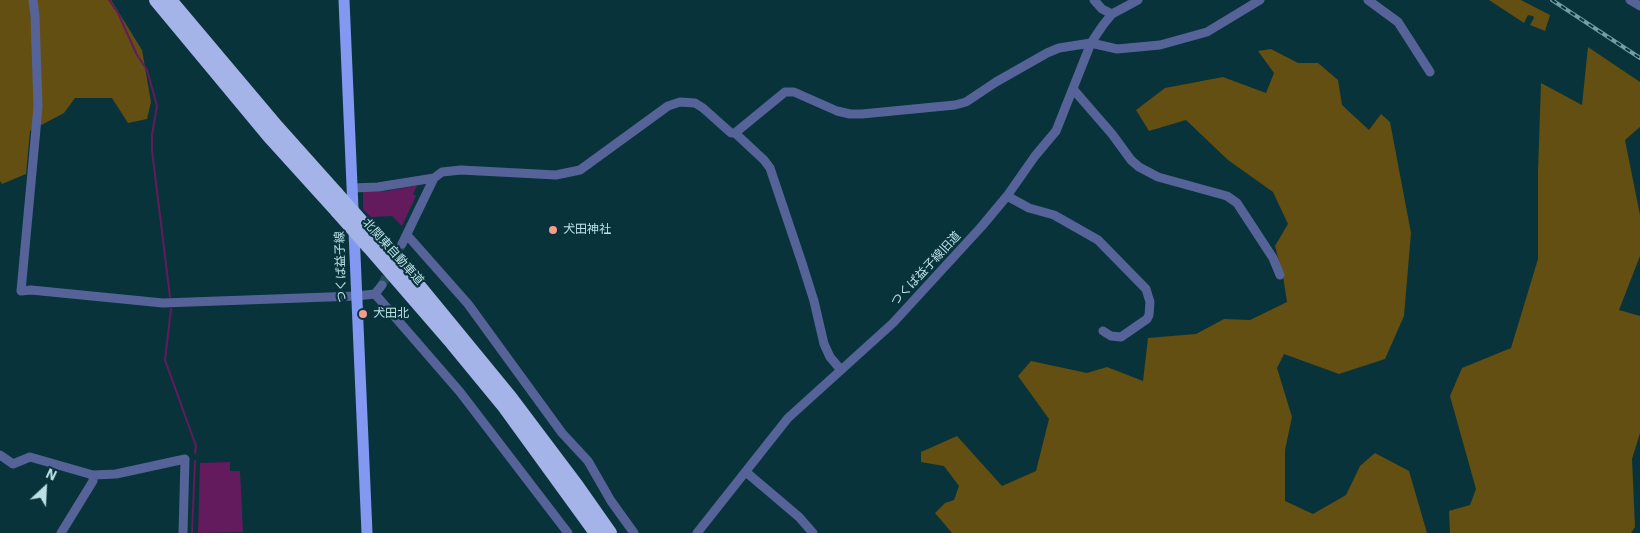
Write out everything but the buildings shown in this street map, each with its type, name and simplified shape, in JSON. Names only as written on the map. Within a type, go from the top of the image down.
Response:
[{"type":"highway","name":"北関東自動車道","points":[[156,0],[269,136],[368,246],[503,405],[596,533]]},
{"type":"highway","name":"北関東自動車道","points":[[170,0],[259,106],[414,280],[504,390],[610,533]]},
{"type":"main road","name":"つくば益子線","points":[[344,0],[367,533]]},
{"type":"street","points":[[33,0],[38,107],[21,291],[163,303],[356,296],[375,294],[382,285]]},
{"type":"street","points":[[1094,0],[1102,9],[1112,14]]},
{"type":"street","name":"つくば益子線旧道","points":[[697,533],[788,418],[893,323],[1007,196],[1035,156],[1056,131],[1091,43],[1103,24],[1112,14],[1138,0]]},
{"type":"street","points":[[735,133],[785,92],[794,92],[837,111],[850,114],[955,105],[966,102],[996,82],[1059,48],[1091,43],[1117,49],[1160,45],[1207,32],[1260,0]]},
{"type":"street","points":[[1368,0],[1398,22],[1430,72]]},
{"type":"street","points":[[1630,0],[1640,6]]},
{"type":"street","points":[[1073,89],[1112,134],[1131,160],[1139,167],[1158,177],[1227,196],[1237,203],[1273,258],[1280,275]]},
{"type":"street","points":[[352,188],[378,187],[434,178],[442,172],[461,170],[556,175],[580,170],[668,106],[680,102],[695,103],[731,133],[735,133],[770,168],[814,301],[824,344],[830,357],[841,370]]},
{"type":"street","points":[[402,244],[434,178]]},
{"type":"street","points":[[1007,196],[1029,208],[1054,215],[1098,240],[1146,289],[1150,302],[1149,314],[1146,319],[1121,337],[1111,336],[1103,331]]},
{"type":"street","points":[[407,235],[468,304],[562,433],[588,462],[634,533]]},
{"type":"street","points":[[375,294],[460,392],[568,533]]},
{"type":"street","points":[[0,455],[13,464],[30,457],[93,475],[116,474],[185,459],[183,533]]},
{"type":"street","points":[[746,472],[799,517],[813,533]]},
{"type":"street","points":[[61,533],[93,481],[93,475]]},
{"type":"shaded area","points":[[0,0],[111,0],[142,50],[151,102],[147,119],[128,123],[112,98],[75,98],[64,113],[30,131],[26,174],[2,184],[0,181]]},
{"type":"shaded area","points":[[1489,0],[1521,0],[1550,15],[1545,31],[1530,25],[1534,18],[1533,16],[1528,15],[1524,23]]},
{"type":"shaded area","points":[[1588,47],[1640,82],[1640,127],[1625,140],[1640,215],[1640,256],[1619,310],[1640,316],[1640,433],[1632,459],[1635,527],[1631,533],[1450,533],[1449,511],[1470,505],[1476,489],[1450,396],[1462,368],[1511,348],[1538,259],[1541,83],[1582,105]]},
{"type":"shaded area","points":[[1271,49],[1298,63],[1318,63],[1338,80],[1342,105],[1369,130],[1381,114],[1390,122],[1411,233],[1404,316],[1385,359],[1339,374],[1284,354],[1277,368],[1292,417],[1285,450],[1285,501],[1313,514],[1346,495],[1360,466],[1375,453],[1409,471],[1427,533],[952,533],[935,513],[945,503],[954,500],[959,486],[944,466],[921,462],[921,452],[957,436],[1002,486],[1036,471],[1049,419],[1018,376],[1031,361],[1087,373],[1107,367],[1143,381],[1148,338],[1196,334],[1224,319],[1250,320],[1287,302],[1283,276],[1275,246],[1288,224],[1273,192],[1228,160],[1186,120],[1149,131],[1136,110],[1165,88],[1223,77],[1266,93],[1274,73],[1258,51]]},
{"type":"shaded area","points":[[417,186],[413,194],[416,196],[402,226],[392,216],[371,217],[363,209],[363,192],[387,191]]},
{"type":"shaded area","points":[[230,462],[230,471],[240,471],[243,532],[198,533],[200,463]]},
{"type":"waterway","points":[[109,0],[118,13],[137,55],[147,70],[157,106],[152,135],[152,150],[170,297]]},
{"type":"waterway","points":[[171,309],[165,360],[196,446],[195,453]]},
{"type":"waterway","points":[[192,533],[195,461]]},
{"type":"tunnel","points":[[382,285],[402,244]]},
{"type":"railway","points":[[1552,0],[1640,58]]},
{"type":"place","name":"犬田神社","points":[[553,230]]},
{"type":"place","name":"犬田北","points":[[363,314]]}]
